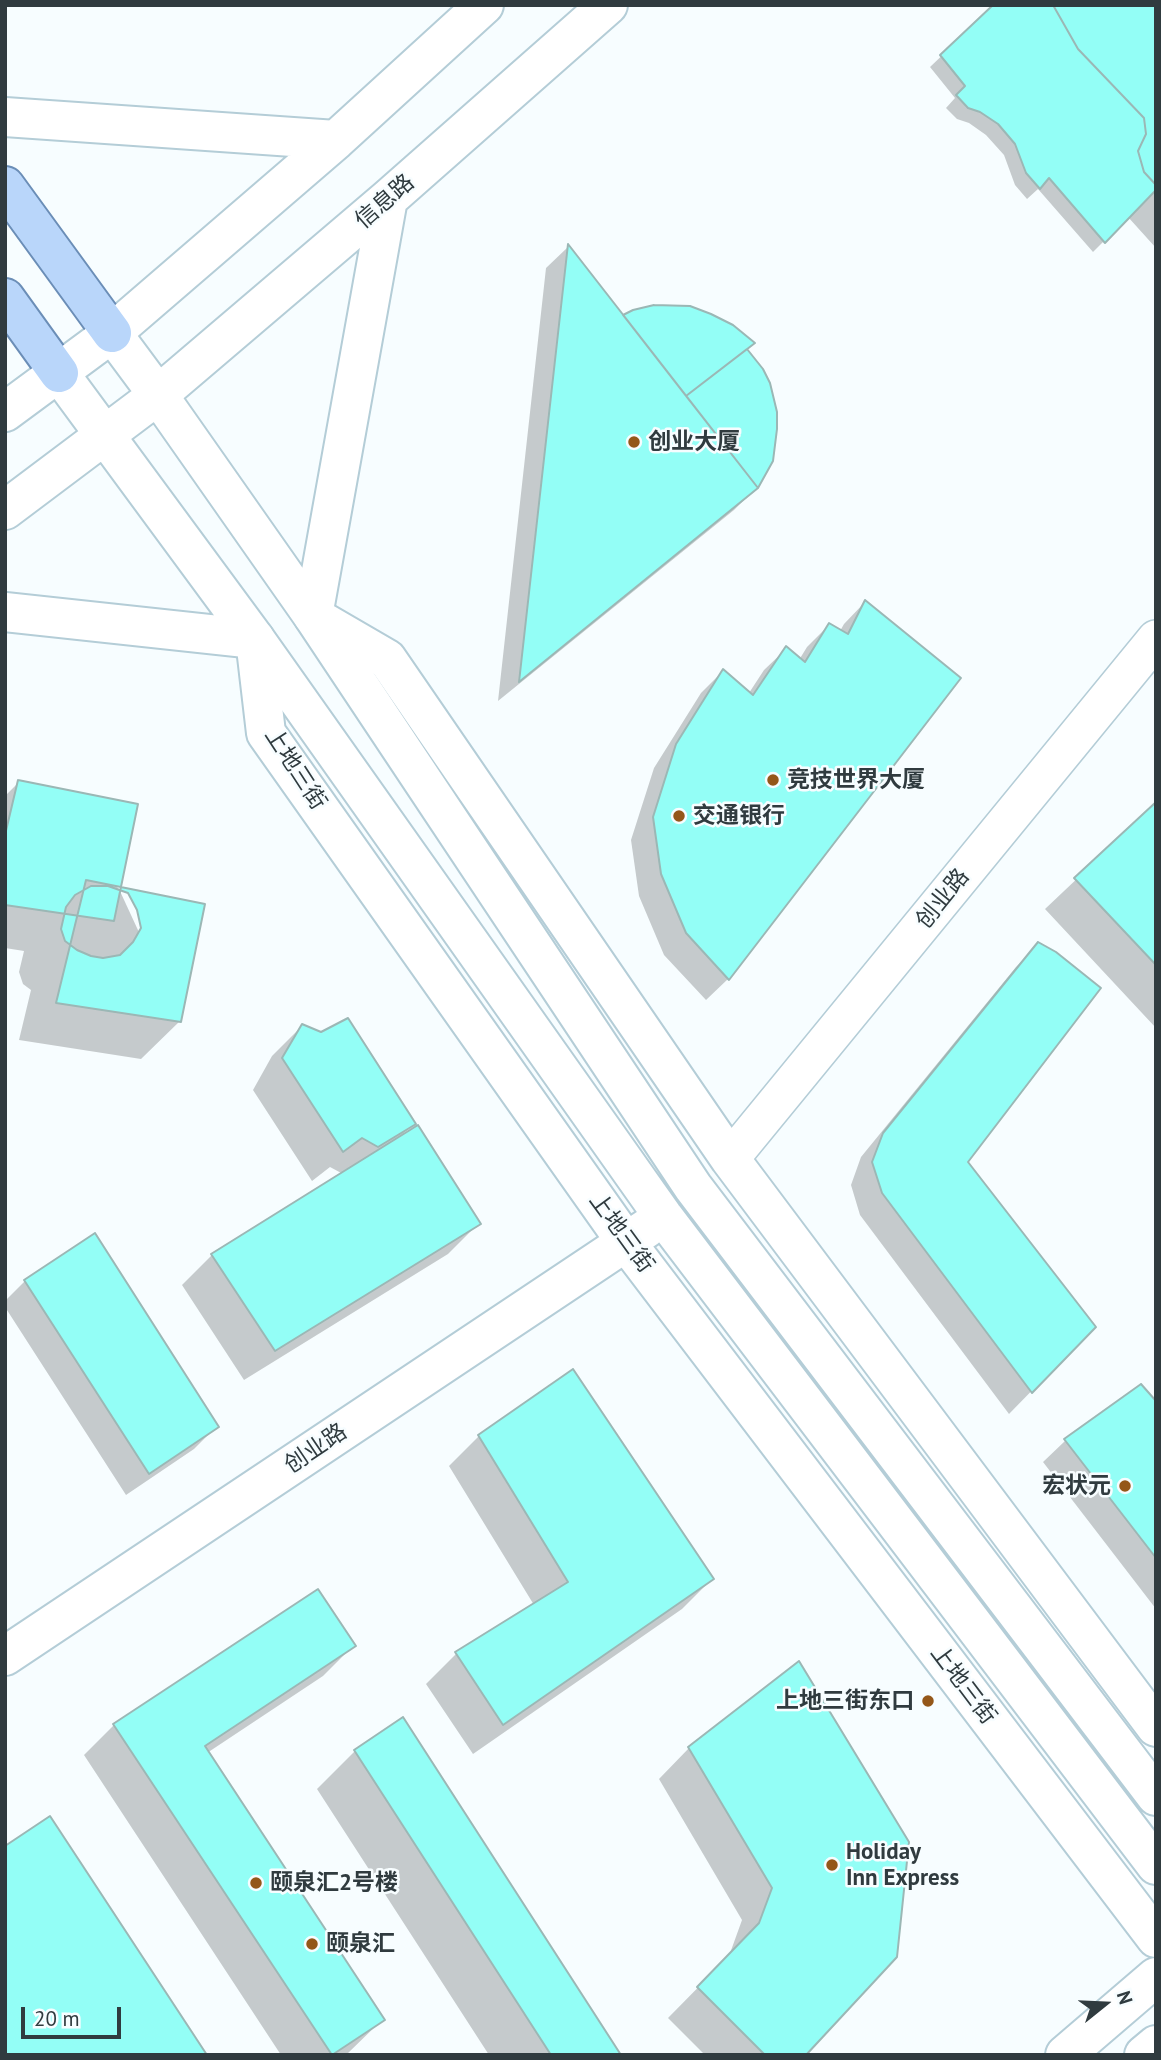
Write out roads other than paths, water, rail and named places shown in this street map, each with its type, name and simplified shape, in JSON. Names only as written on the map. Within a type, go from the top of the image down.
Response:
[{"type":"main road","points":[[5,412],[112,333],[336,140],[484,5]]},
{"type":"main road","name":"信息路","points":[[5,510],[159,395],[388,199],[608,5]]},
{"type":"main road","points":[[5,117],[336,140]]},
{"type":"main road","points":[[5,186],[159,395],[313,616],[693,1187],[1156,1796]]},
{"type":"main road","points":[[313,616],[388,199]]},
{"type":"main road","points":[[5,298],[255,639]]},
{"type":"main road","points":[[5,612],[255,639]]},
{"type":"main road","points":[[313,616],[387,659],[730,1159],[1156,1727]]},
{"type":"main road","name":"上地三街","points":[[255,639],[663,1216],[1156,1865]]},
{"type":"main road","name":"上地三街","points":[[255,639],[266,733],[626,1242],[1156,1938]]},
{"type":"main road","points":[[693,1187],[730,1159]]},
{"type":"main road","name":"创业路","points":[[5,1656],[663,1216]]},
{"type":"main road","points":[[1065,2055],[1156,1977]]},
{"type":"main road","points":[[1144,2055],[1156,2045]]},
{"type":"street","name":"创业路","points":[[730,1159],[1156,639]]},
{"type":"place","name":"创业大厦","points":[[634,442]]},
{"type":"place","name":"竞技世界大厦","points":[[773,780]]},
{"type":"place","name":"交通银行","points":[[679,816]]},
{"type":"place","name":"宏状元","points":[[1125,1486]]},
{"type":"place","name":"上地三街东口","points":[[928,1701]]},
{"type":"place","name":"Holiday Inn Express","points":[[832,1865]]},
{"type":"place","name":"颐泉汇2号楼","points":[[256,1883]]},
{"type":"place","name":"颐泉汇","points":[[312,1944]]}]
